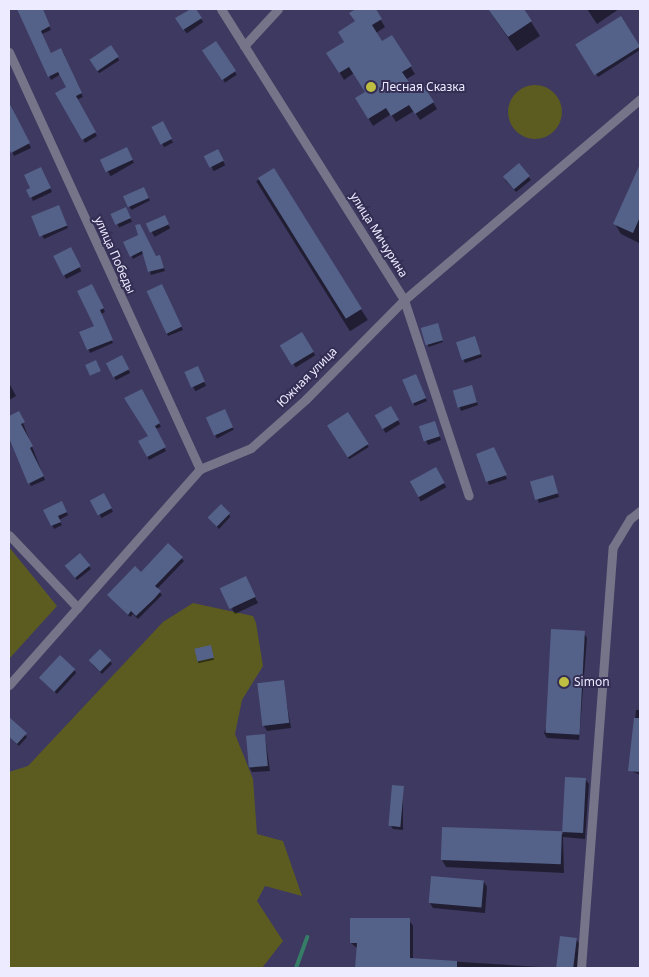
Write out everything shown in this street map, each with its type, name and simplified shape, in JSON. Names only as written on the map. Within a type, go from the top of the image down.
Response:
[{"type":"street","name":"улица Мичурина","points":[[221,9],[404,300],[469,496]]},
{"type":"street","points":[[244,46],[278,9]]},
{"type":"street","name":"улица Победы","points":[[9,52],[200,469]]},
{"type":"street","name":"Южная улица","points":[[9,685],[200,469],[251,448],[306,399],[404,300],[640,99]]},
{"type":"street","points":[[581,968],[613,547],[630,519],[640,510]]},
{"type":"street","points":[[9,535],[78,608]]},
{"type":"shaded area","points":[[530,85],[540,85],[550,89],[558,97],[562,112],[558,127],[550,135],[540,139],[530,139],[520,135],[512,127],[508,117],[508,107],[512,97],[520,89]]},
{"type":"shaded area","points":[[9,547],[57,606],[9,659]]},
{"type":"shaded area","points":[[193,603],[253,616],[256,623],[263,666],[242,700],[235,734],[253,779],[257,834],[283,841],[302,896],[265,886],[257,901],[283,941],[262,968],[9,968],[9,772],[28,766],[163,622]]},
{"type":"building","points":[[17,9],[43,9],[50,26],[41,31],[51,53],[61,48],[82,93],[76,96],[96,132],[82,140],[55,93],[66,87],[58,72],[48,77]]},
{"type":"building","points":[[191,9],[196,9],[202,18],[183,30],[175,18]]},
{"type":"building","points":[[356,9],[376,9],[382,19],[372,25],[382,41],[392,35],[412,66],[402,72],[413,88],[422,83],[434,102],[415,114],[409,105],[391,116],[386,108],[368,119],[355,98],[365,92],[349,67],[339,73],[326,53],[344,42],[338,32],[355,21],[349,13]]},
{"type":"building","points":[[488,9],[524,9],[532,21],[508,37]]},
{"type":"building","points":[[621,16],[640,47],[594,75],[575,45]]},
{"type":"building","points":[[216,41],[236,71],[222,80],[202,51]]},
{"type":"building","points":[[111,45],[119,57],[97,71],[89,60]]},
{"type":"building","points":[[9,102],[30,143],[11,153],[9,148]]},
{"type":"building","points":[[163,121],[172,139],[160,145],[151,127]]},
{"type":"building","points":[[127,147],[133,160],[106,172],[100,160]]},
{"type":"building","points":[[218,149],[224,161],[210,168],[204,156]]},
{"type":"building","points":[[519,163],[530,176],[514,190],[503,176]]},
{"type":"building","points":[[640,164],[640,217],[633,233],[613,224]]},
{"type":"building","points":[[41,167],[51,188],[30,198],[26,190],[30,188],[24,175]]},
{"type":"building","points":[[274,168],[362,309],[346,319],[258,178]]},
{"type":"building","points":[[144,187],[149,198],[128,207],[123,196]]},
{"type":"building","points":[[59,205],[67,225],[39,237],[31,216]]},
{"type":"building","points":[[126,207],[131,218],[115,225],[110,214]]},
{"type":"building","points":[[165,215],[169,224],[150,233],[146,224]]},
{"type":"building","points":[[140,224],[156,256],[160,255],[164,268],[148,272],[142,251],[130,257],[123,242],[138,235],[135,225]]},
{"type":"building","points":[[71,247],[81,267],[63,276],[53,256]]},
{"type":"building","points":[[92,284],[104,308],[100,310],[113,340],[87,350],[79,332],[94,326],[77,291]]},
{"type":"building","points":[[162,284],[182,327],[166,334],[147,291]]},
{"type":"building","points":[[438,323],[443,340],[426,345],[421,328]]},
{"type":"building","points":[[302,332],[314,352],[292,365],[280,345]]},
{"type":"building","points":[[475,336],[481,354],[462,360],[456,342]]},
{"type":"building","points":[[122,355],[129,369],[113,377],[106,363]]},
{"type":"building","points":[[96,360],[101,371],[90,376],[85,365]]},
{"type":"building","points":[[198,366],[205,382],[191,388],[184,372]]},
{"type":"building","points":[[416,374],[426,398],[412,404],[402,380]]},
{"type":"building","points":[[472,385],[477,402],[458,408],[453,391]]},
{"type":"building","points":[[142,389],[160,423],[155,426],[166,447],[147,457],[138,441],[148,436],[124,398]]},
{"type":"building","points":[[391,406],[399,420],[383,429],[375,415]]},
{"type":"building","points":[[225,409],[233,427],[214,436],[206,418]]},
{"type":"building","points":[[19,411],[25,422],[21,424],[33,446],[30,448],[44,476],[28,484],[9,438],[9,416]]},
{"type":"building","points":[[348,412],[369,444],[348,457],[327,426]]},
{"type":"building","points":[[435,421],[440,436],[424,441],[419,426]]},
{"type":"building","points":[[494,447],[507,475],[486,482],[476,454]]},
{"type":"building","points":[[436,467],[445,483],[418,497],[410,482]]},
{"type":"building","points":[[553,475],[558,493],[535,500],[530,482]]},
{"type":"building","points":[[104,493],[112,508],[98,516],[90,501]]},
{"type":"building","points":[[62,501],[67,512],[58,516],[61,522],[51,526],[43,510]]},
{"type":"building","points":[[221,504],[230,513],[217,527],[208,517]]},
{"type":"building","points":[[168,543],[183,557],[155,586],[161,591],[154,599],[136,616],[131,611],[128,615],[107,595],[135,566],[141,572]]},
{"type":"building","points":[[80,553],[90,565],[75,578],[65,566]]},
{"type":"building","points":[[246,576],[256,597],[229,609],[220,588]]},
{"type":"building","name":"Simon","points":[[551,629],[585,631],[580,735],[546,733]]},
{"type":"building","points":[[211,645],[214,658],[197,661],[194,649]]},
{"type":"building","points":[[100,649],[111,660],[100,672],[89,660]]},
{"type":"building","points":[[60,655],[75,669],[54,692],[39,678]]},
{"type":"building","points":[[284,680],[289,723],[262,726],[257,683]]},
{"type":"building","points":[[9,717],[27,733],[17,744],[9,737]]},
{"type":"building","points":[[634,718],[640,718],[640,772],[628,771]]},
{"type":"building","points":[[265,734],[268,766],[249,768],[246,736]]},
{"type":"building","points":[[565,777],[586,778],[583,833],[562,832]]},
{"type":"building","points":[[392,785],[404,786],[400,827],[388,826]]},
{"type":"building","points":[[442,827],[562,831],[561,864],[441,860]]},
{"type":"building","points":[[431,876],[484,881],[481,908],[429,903]]},
{"type":"building","points":[[350,918],[410,918],[410,958],[457,961],[457,968],[355,968],[357,943],[350,943]]},
{"type":"building","points":[[560,936],[577,938],[573,968],[556,968]]},
{"type":"waterway","points":[[296,968],[307,937]]},
{"type":"place","name":"Лесная Сказка","points":[[371,87]]},
{"type":"place","name":"Simon","points":[[564,682]]}]
